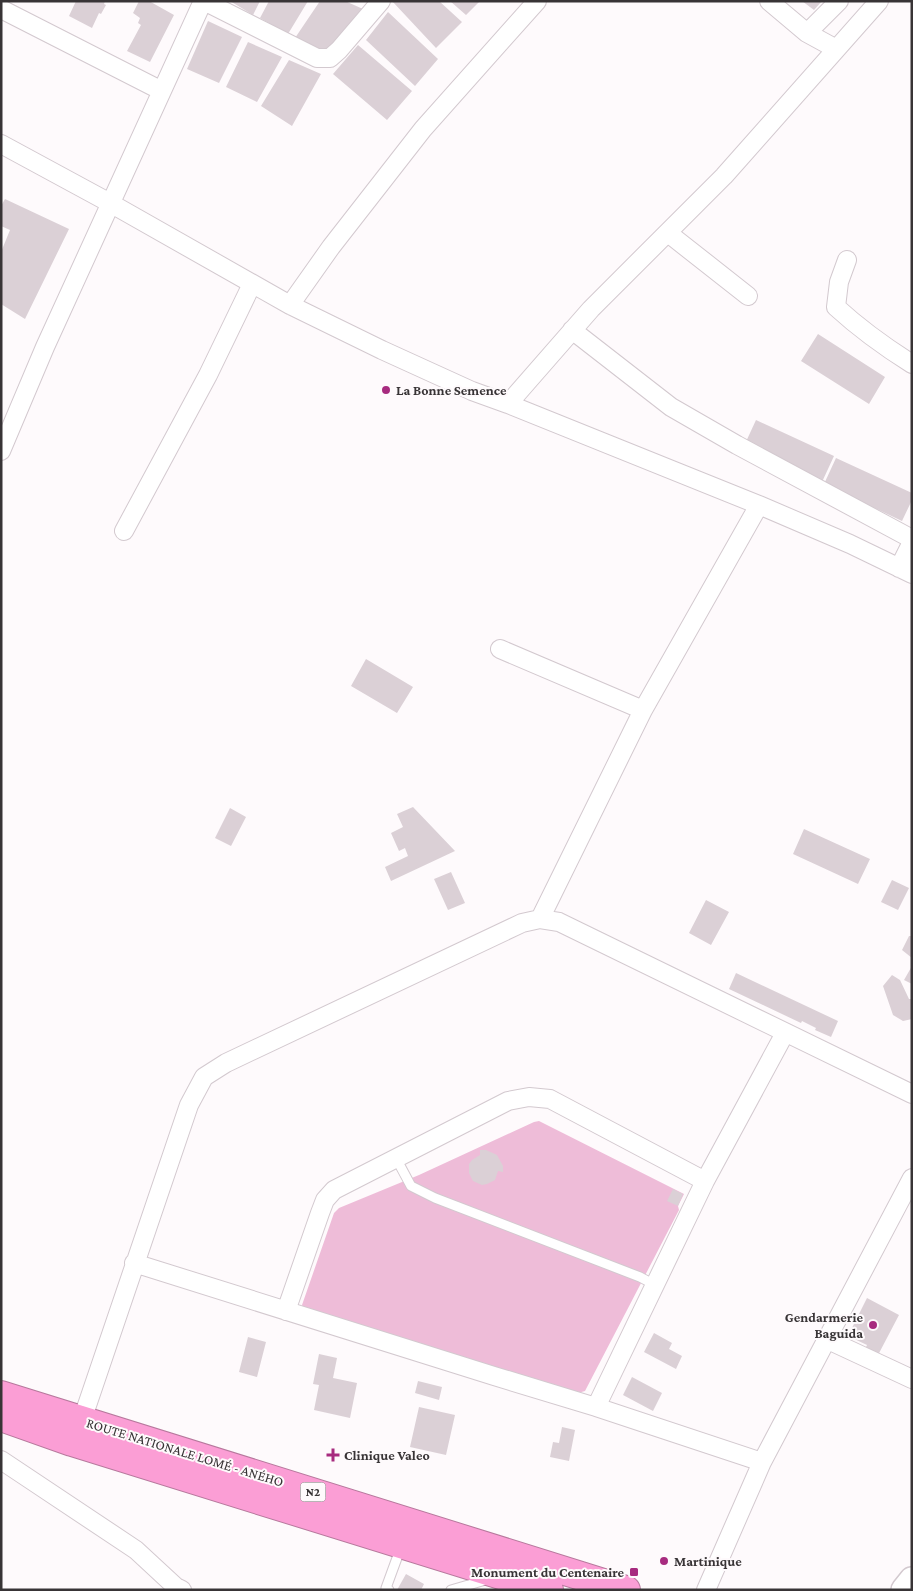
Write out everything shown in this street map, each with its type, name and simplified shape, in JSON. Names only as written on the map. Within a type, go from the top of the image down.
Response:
[{"type":"highway","name":"ROUTE NATIONALE LOMÉ - ANÉHO","points":[[1,1395],[626,1590]]},
{"type":"highway","name":"ROUTE NATIONALE LOMÉ - ANÉHO","points":[[1,1417],[72,1442],[549,1590]]},
{"type":"street","points":[[1,451],[44,347],[203,1],[317,58],[330,58],[381,1]]},
{"type":"street","points":[[290,305],[331,247],[424,129],[537,1]]},
{"type":"street","points":[[769,1],[807,33],[830,45],[835,51]]},
{"type":"street","points":[[807,33],[839,1]]},
{"type":"street","points":[[508,404],[590,309],[724,176],[879,1]]},
{"type":"street","points":[[1,9],[162,92]]},
{"type":"street","points":[[1,144],[110,203],[290,305],[382,350],[472,391],[759,505],[850,544],[905,571],[912,541],[737,445],[672,406],[572,330]]},
{"type":"street","points":[[668,233],[748,296]]},
{"type":"street","points":[[847,260],[839,282],[836,307],[876,341],[912,364]]},
{"type":"street","points":[[124,530],[208,375],[252,284]]},
{"type":"street","points":[[540,919],[643,710],[759,505]]},
{"type":"street","points":[[500,649],[643,710]]},
{"type":"street","points":[[82,1420],[189,1105],[204,1077],[226,1063],[522,923],[540,919],[559,922],[912,1094]]},
{"type":"street","points":[[596,1406],[705,1181],[785,1033]]},
{"type":"street","points":[[286,1312],[325,1200],[334,1190],[508,1101],[529,1096],[550,1099],[705,1181]]},
{"type":"street","points":[[706,1590],[762,1462],[912,1178]]},
{"type":"street","points":[[134,1263],[286,1312],[596,1406],[762,1462]]},
{"type":"street","points":[[826,1338],[912,1380]]},
{"type":"street","points":[[1,1460],[136,1550],[177,1589]]},
{"type":"street","points":[[904,1590],[912,1580]]},
{"type":"lane","points":[[396,1158],[411,1186],[435,1198],[621,1270],[654,1285]]},
{"type":"lane","points":[[389,1590],[386,1588],[402,1544]]},
{"type":"lane","points":[[451,1590],[502,1575]]},
{"type":"shaded area","points":[[539,1121],[684,1194],[678,1206],[679,1210],[585,1391],[578,1393],[306,1315],[302,1305],[334,1213],[339,1208],[419,1175]]},
{"type":"building","points":[[76,1],[105,1],[104,4],[106,5],[101,14],[99,13],[92,28],[69,16]]},
{"type":"building","points":[[139,1],[149,1],[174,15],[150,62],[127,51],[141,25],[138,23],[140,18],[133,13]]},
{"type":"building","points":[[230,1],[260,1],[253,15]]},
{"type":"building","points":[[269,1],[308,1],[288,34],[260,18]]},
{"type":"building","points":[[320,1],[345,1],[363,9],[327,52],[295,38]]},
{"type":"building","points":[[392,1],[439,1],[462,22],[436,48]]},
{"type":"building","points":[[450,1],[480,1],[466,15]]},
{"type":"building","points":[[802,1],[822,1],[814,10]]},
{"type":"building","points":[[388,12],[438,59],[415,86],[366,40]]},
{"type":"building","points":[[208,21],[242,37],[219,83],[187,69]]},
{"type":"building","points":[[248,42],[282,57],[257,102],[226,87]]},
{"type":"building","points":[[358,45],[412,91],[387,120],[333,74]]},
{"type":"building","points":[[289,60],[321,74],[292,126],[261,106]]},
{"type":"building","points":[[5,199],[69,229],[25,319],[1,304],[1,252],[10,230],[1,226],[1,206]]},
{"type":"building","points":[[818,334],[885,377],[869,404],[801,361]]},
{"type":"building","points":[[756,420],[834,456],[822,482],[744,446]]},
{"type":"building","points":[[836,458],[912,493],[912,500],[902,521],[824,484]]},
{"type":"building","points":[[366,659],[413,687],[397,713],[351,686]]},
{"type":"building","points":[[413,807],[455,851],[391,881],[385,867],[408,856],[405,848],[399,851],[391,833],[403,827],[397,814]]},
{"type":"building","points":[[230,808],[246,817],[231,846],[215,838]]},
{"type":"building","points":[[804,829],[870,859],[858,884],[793,854]]},
{"type":"building","points":[[451,872],[465,903],[448,910],[434,879]]},
{"type":"building","points":[[892,880],[909,888],[898,910],[881,902]]},
{"type":"building","points":[[706,900],[729,912],[711,945],[689,933]]},
{"type":"building","points":[[909,936],[912,936],[912,958],[902,950]]},
{"type":"building","points":[[912,966],[912,984],[904,980]]},
{"type":"building","points":[[736,973],[838,1021],[831,1037],[815,1030],[816,1028],[802,1021],[801,1023],[729,989]]},
{"type":"building","points":[[892,975],[900,980],[909,999],[912,999],[912,1019],[903,1021],[893,1015],[883,986]]},
{"type":"building","points":[[480,1150],[486,1150],[497,1155],[503,1166],[503,1172],[498,1171],[495,1180],[482,1185],[473,1181],[469,1173],[469,1164],[480,1155]]},
{"type":"building","points":[[673,1189],[683,1194],[678,1206],[667,1201]]},
{"type":"building","name":"Gendarmerie Baguida","points":[[867,1298],[899,1315],[877,1357],[864,1351],[867,1345],[848,1336]]},
{"type":"building","points":[[654,1333],[672,1343],[669,1349],[682,1356],[676,1369],[644,1352]]},
{"type":"building","points":[[248,1337],[266,1342],[257,1377],[239,1372]]},
{"type":"building","points":[[319,1354],[337,1358],[333,1378],[357,1383],[350,1418],[314,1410],[319,1385],[313,1384]]},
{"type":"building","points":[[632,1377],[662,1393],[653,1411],[623,1395]]},
{"type":"building","points":[[418,1381],[442,1387],[439,1400],[415,1393]]},
{"type":"building","points":[[419,1407],[455,1415],[446,1455],[410,1447]]},
{"type":"building","points":[[562,1427],[575,1430],[569,1461],[550,1457],[553,1442],[559,1443]]},
{"type":"building","points":[[406,1574],[424,1584],[421,1590],[397,1590]]},
{"type":"place","name":"La Bonne Semence","points":[[386,390]]},
{"type":"place","name":"Gendarmerie Baguida","points":[[873,1325]]},
{"type":"place","name":"Clinique Valeo","points":[[333,1455]]},
{"type":"place","name":"Martinique","points":[[664,1561]]},
{"type":"place","name":"Monument du Centenaire","points":[[634,1572]]}]
